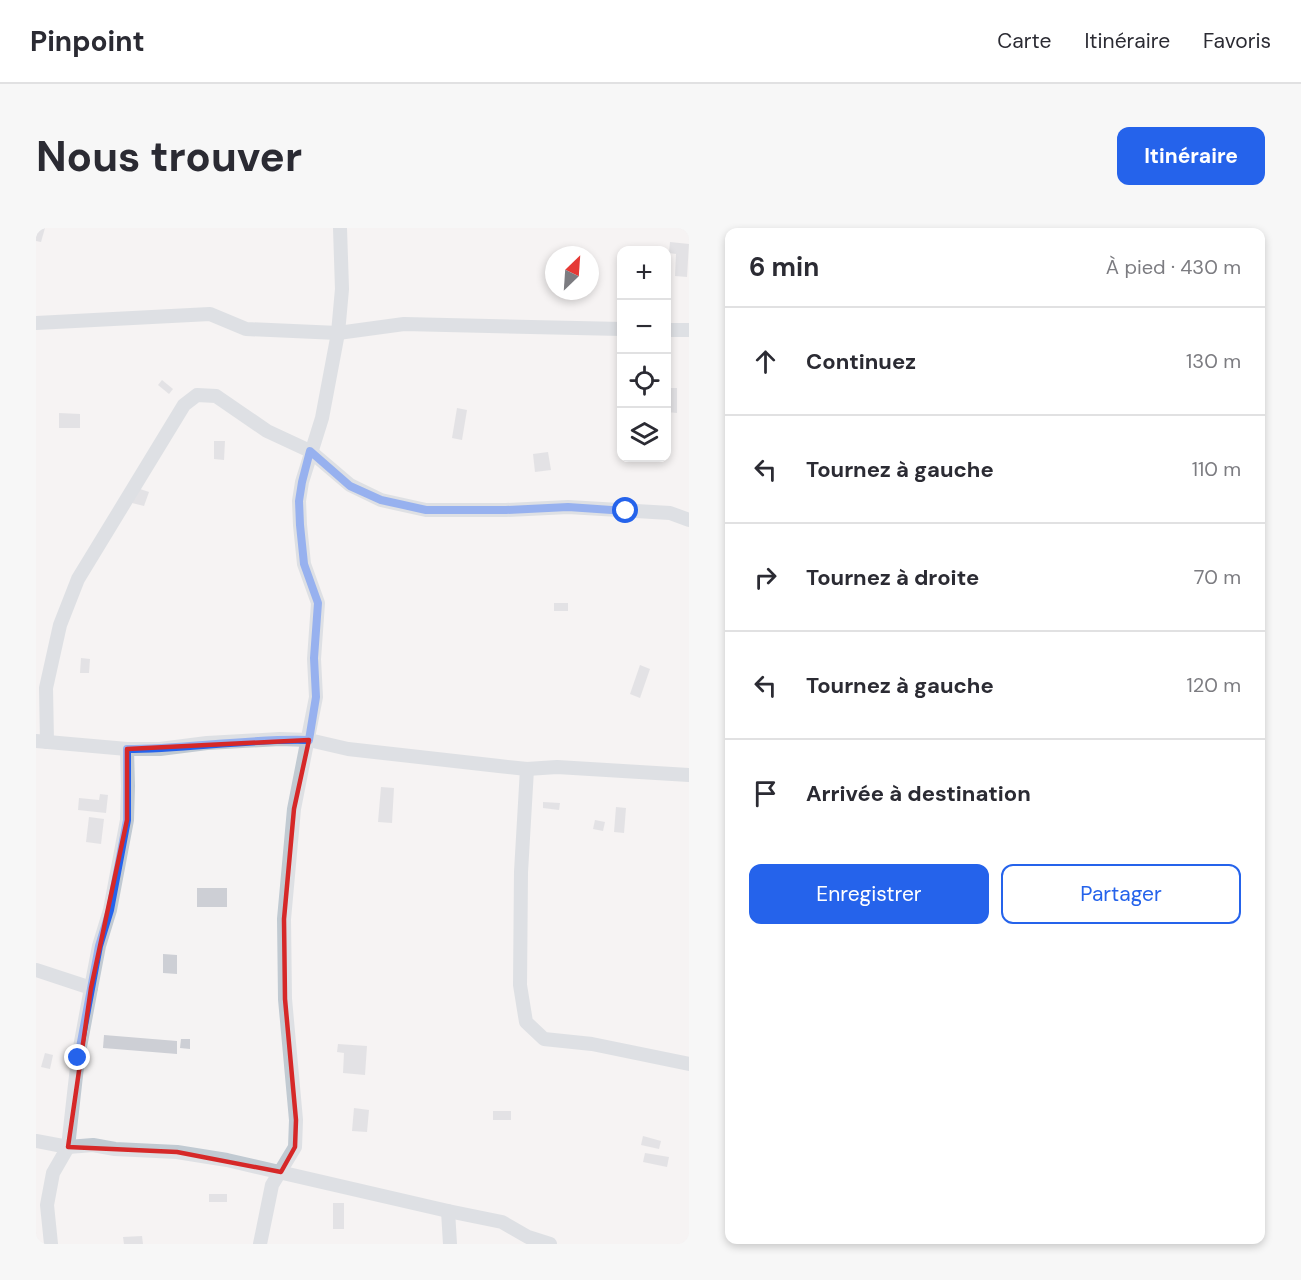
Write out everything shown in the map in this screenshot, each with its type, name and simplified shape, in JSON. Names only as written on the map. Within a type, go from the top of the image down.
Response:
[{"type":"street","points":[[260,1244],[272,1185],[295,1147],[296,1120],[285,999],[284,919],[294,809],[316,697],[314,658],[318,603],[304,564],[299,501],[310,451],[322,418],[338,333],[342,289],[340,228]]},
{"type":"street","points":[[36,323],[210,314],[246,329],[338,333],[404,324],[617,329]]},
{"type":"street","points":[[671,330],[689,330]]},
{"type":"street","points":[[689,520],[670,513],[568,507],[426,510],[381,500],[350,486],[310,451],[267,431],[216,396],[197,395],[184,405],[78,579],[60,625],[45,688],[41,741],[127,749],[160,749],[280,739],[309,740],[348,749],[528,769],[557,767],[689,775]]},
{"type":"street","points":[[51,1244],[47,1205],[53,1173],[68,1147],[78,1058],[99,946],[110,910],[127,820],[127,749]]},
{"type":"street","points":[[528,769],[521,873],[520,985],[526,1022],[544,1039],[592,1044],[689,1064]]},
{"type":"street","points":[[36,970],[91,988]]},
{"type":"street","points":[[36,1140],[68,1147],[93,1145],[115,1149],[177,1152],[281,1172],[502,1222],[528,1237],[550,1244]]},
{"type":"street","points":[[448,1211],[450,1244]]},
{"type":"highlighted area","points":[[309,740],[294,809],[284,919],[285,999],[296,1120],[295,1147],[281,1172],[177,1152],[68,1147],[91,988],[127,820],[127,749]]},
{"type":"building","points":[[36,228],[45,228],[41,242],[36,241]]},
{"type":"building","points":[[670,242],[689,244],[687,277],[675,276],[676,254],[671,253]]},
{"type":"building","points":[[162,380],[173,389],[169,394],[158,385]]},
{"type":"building","points":[[671,388],[677,388],[677,413],[671,412]]},
{"type":"building","points":[[457,408],[467,410],[462,440],[452,438]]},
{"type":"building","points":[[59,413],[80,414],[80,428],[59,428]]},
{"type":"building","points":[[214,441],[225,441],[224,460],[214,459]]},
{"type":"building","points":[[548,452],[551,470],[535,472],[533,454]]},
{"type":"building","points":[[137,488],[149,492],[144,506],[132,503]]},
{"type":"building","points":[[554,603],[568,603],[568,611],[554,611]]},
{"type":"building","points":[[81,658],[90,659],[89,673],[80,673]]},
{"type":"building","points":[[640,665],[650,669],[640,698],[630,694]]},
{"type":"building","points":[[381,787],[394,788],[392,823],[378,822]]},
{"type":"building","points":[[100,794],[108,795],[106,813],[78,810],[79,798],[99,800]]},
{"type":"building","points":[[543,802],[560,803],[559,810],[543,808]]},
{"type":"building","points":[[616,807],[626,808],[624,833],[614,832]]},
{"type":"building","points":[[89,817],[104,819],[101,844],[86,842]]},
{"type":"building","points":[[595,820],[605,822],[603,831],[593,829]]},
{"type":"building","points":[[197,888],[227,888],[227,907],[197,907]]},
{"type":"building","points":[[163,954],[177,955],[177,974],[163,973]]},
{"type":"building","points":[[104,1035],[177,1041],[177,1054],[103,1048]]},
{"type":"building","points":[[181,1039],[190,1039],[190,1049],[180,1048]]},
{"type":"building","points":[[338,1044],[367,1046],[365,1075],[343,1073],[344,1053],[337,1052]]},
{"type":"building","points":[[45,1053],[53,1055],[50,1069],[41,1067]]},
{"type":"building","points":[[354,1108],[369,1110],[367,1132],[352,1131]]},
{"type":"building","points":[[493,1111],[511,1111],[511,1120],[493,1120]]},
{"type":"building","points":[[643,1136],[661,1141],[659,1149],[641,1145]]},
{"type":"building","points":[[645,1153],[669,1157],[667,1167],[643,1162]]},
{"type":"building","points":[[209,1194],[227,1194],[227,1202],[209,1202]]},
{"type":"building","points":[[333,1203],[344,1203],[344,1229],[333,1229]]},
{"type":"building","points":[[142,1236],[143,1244],[124,1244],[123,1237]]},
{"type":"route","points":[[78,1058],[99,946],[110,910],[127,820],[127,749],[160,749],[280,739],[309,740],[316,697],[314,658],[318,603],[304,564],[299,501],[310,451],[350,486],[381,500],[426,510],[568,507],[626,511]]}]
